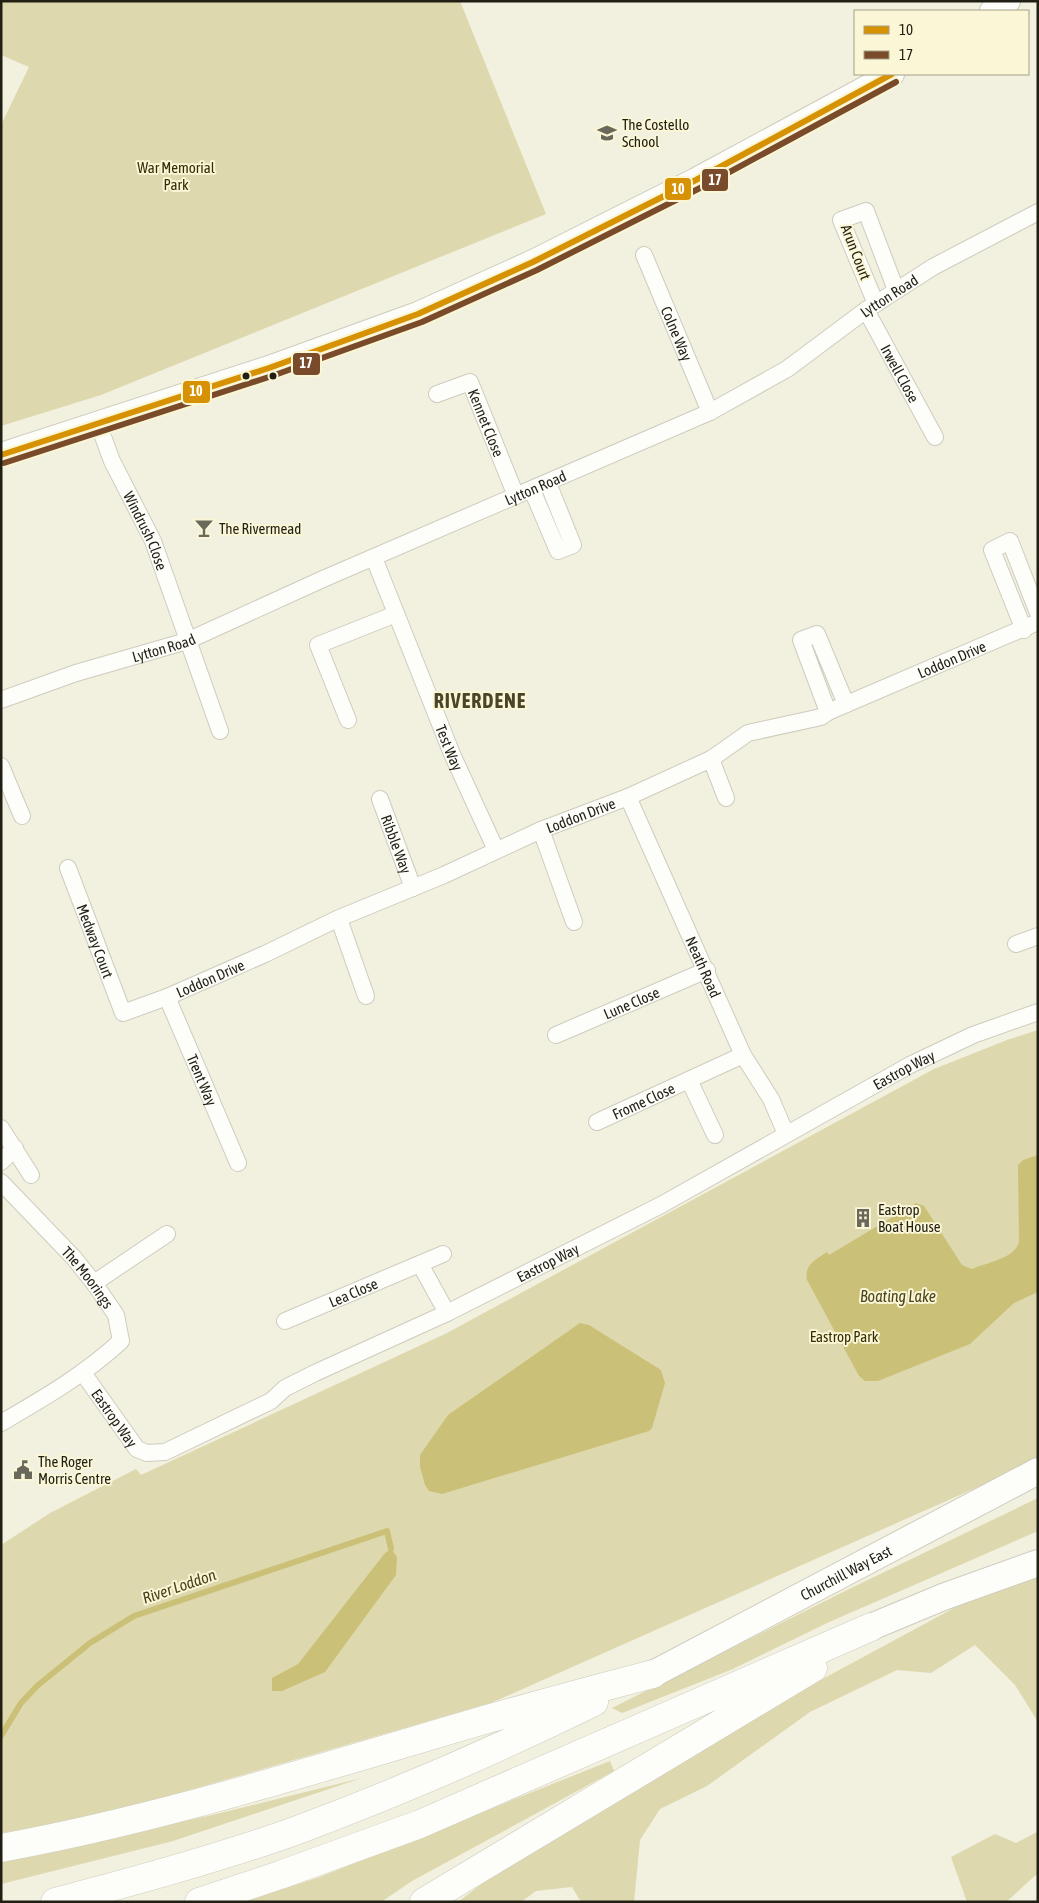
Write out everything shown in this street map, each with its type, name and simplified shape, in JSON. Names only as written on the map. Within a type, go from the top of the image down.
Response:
[{"type":"highway","points":[[199,1902],[289,1872],[420,1824],[871,1627]]},
{"type":"highway","points":[[424,1902],[841,1651],[871,1627]]},
{"type":"highway","points":[[1,1848],[85,1831],[200,1802],[305,1773],[509,1712],[653,1674]]},
{"type":"highway","points":[[55,1902],[211,1859],[370,1802],[532,1732],[653,1674]]},
{"type":"main road","name":"Churchill Way East","points":[[653,1674],[1038,1471]]},
{"type":"main road","points":[[871,1627],[943,1597],[1038,1563]]},
{"type":"street","points":[[994,10],[1008,1]]},
{"type":"street","points":[[1,455],[269,368],[418,314],[533,262],[696,180],[890,75]]},
{"type":"street","name":"Arun Court","points":[[871,307],[841,220],[866,211],[896,290]]},
{"type":"street","name":"Lytton Road","points":[[1,700],[76,673],[187,641],[548,483],[650,436],[710,412],[787,369],[871,307],[933,267],[1038,212]]},
{"type":"street","name":"Colne Way","points":[[644,255],[710,412]]},
{"type":"street","name":"Irwell Close","points":[[871,307],[935,437]]},
{"type":"street","name":"Kennet Close","points":[[437,394],[470,382],[516,496]]},
{"type":"street","name":"Windrush Close","points":[[98,423],[112,461],[153,541],[220,731]]},
{"type":"street","points":[[532,490],[558,551],[573,545],[548,483]]},
{"type":"street","points":[[1031,626],[992,550],[1010,542],[1038,612]]},
{"type":"street","name":"Test Way","points":[[374,558],[452,754],[496,850]]},
{"type":"street","points":[[348,720],[318,645],[396,614]]},
{"type":"street","name":"Loddon Drive","points":[[123,1013],[167,997],[542,830],[628,797],[711,759],[748,733],[821,717],[846,704],[1031,626]]},
{"type":"street","points":[[828,712],[801,640],[817,634],[846,704]]},
{"type":"street","points":[[711,759],[726,798]]},
{"type":"street","points":[[1,766],[22,816]]},
{"type":"street","name":"Neath Road","points":[[628,797],[707,970],[743,1055],[771,1099],[786,1134]]},
{"type":"street","name":"Ribble Way","points":[[380,799],[413,888]]},
{"type":"street","points":[[542,830],[574,922]]},
{"type":"street","name":"Medway Court","points":[[68,868],[123,1013]]},
{"type":"street","points":[[339,919],[366,996]]},
{"type":"street","points":[[1016,944],[1038,936]]},
{"type":"street","name":"Lune Close","points":[[556,1035],[707,970]]},
{"type":"street","name":"Trent Way","points":[[167,997],[238,1163]]},
{"type":"street","name":"Eastrop Way","points":[[83,1373],[137,1449],[154,1454],[164,1452],[270,1401],[285,1388],[315,1372],[447,1313],[661,1205],[786,1134],[943,1049],[1038,1012]]},
{"type":"street","name":"Frome Close","points":[[598,1122],[743,1055]]},
{"type":"street","name":"Frome Close","points":[[689,1080],[715,1134]]},
{"type":"street","points":[[1,1128],[31,1175]]},
{"type":"street","points":[[1,1162],[14,1148]]},
{"type":"street","name":"The Moorings","points":[[1,1423],[62,1388],[121,1341],[116,1314],[94,1283],[74,1258],[4,1190]]},
{"type":"street","points":[[94,1283],[167,1234]]},
{"type":"street","name":"Lea Close","points":[[285,1321],[443,1254]]},
{"type":"street","points":[[420,1264],[447,1313]]},
{"type":"green space","name":"War Memorial Park","points":[[1,1],[460,1],[546,214],[101,395],[1,426],[1,125],[29,67],[1,55]]},
{"type":"green space","name":"Eastrop Park","points":[[1038,1030],[1038,1458],[1005,1475],[491,1703],[93,1818],[1,1833],[1,1545],[50,1513],[136,1469],[141,1475],[447,1333],[934,1069],[1007,1040]]},
{"type":"green space","points":[[1038,1498],[1038,1531],[827,1623],[733,1669],[622,1713],[612,1708],[847,1590]]},
{"type":"green space","points":[[1038,1574],[1038,1722],[1015,1685],[975,1645],[931,1673],[897,1670],[810,1712],[707,1786],[660,1809],[640,1840],[634,1902],[581,1902],[572,1887],[536,1891],[521,1902],[458,1902],[500,1870],[817,1682],[954,1608]]},
{"type":"green space","points":[[610,1761],[614,1771],[412,1881],[381,1902],[240,1902],[317,1878]]},
{"type":"green space","points":[[362,1778],[173,1841],[1,1884],[1,1861],[208,1816]]},
{"type":"green space","points":[[1037,1832],[1038,1873],[1006,1902],[967,1902],[951,1857],[995,1834],[1016,1843]]},
{"type":"water","name":"Boating Lake","points":[[1038,1155],[1038,1292],[1014,1303],[970,1344],[878,1381],[865,1381],[859,1376],[807,1280],[809,1266],[827,1252],[829,1255],[916,1203],[924,1206],[962,1265],[972,1269],[1007,1256],[1017,1247],[1019,1241],[1018,1165],[1023,1160]]},
{"type":"water","points":[[580,1323],[589,1325],[661,1370],[665,1383],[652,1428],[649,1431],[442,1494],[429,1491],[425,1485],[420,1467],[420,1455],[448,1415]]},
{"type":"water","points":[[391,1549],[397,1557],[396,1575],[325,1672],[282,1691],[272,1691],[272,1678],[298,1664],[385,1553]]},
{"type":"waterway","name":"River Loddon","points":[[1,1736],[21,1703],[37,1686],[90,1643],[134,1616],[387,1531],[391,1549]]},
{"type":"transit line","name":"10","points":[[1,455],[269,368],[418,314],[533,262],[696,180],[890,75]]},
{"type":"transit line","name":"17","points":[[4,463],[272,376],[422,322],[537,270],[700,188],[896,82]]},
{"type":"place","name":"The Costello School","points":[[607,133]]},
{"type":"place","name":"The Rivermead","points":[[204,528]]},
{"type":"place","name":"Eastrop Boat House","points":[[863,1218]]},
{"type":"place","name":"The Roger Morris Centre","points":[[23,1470]]},
{"type":"district","name":"RIVERDENE","points":[[480,700]]}]
